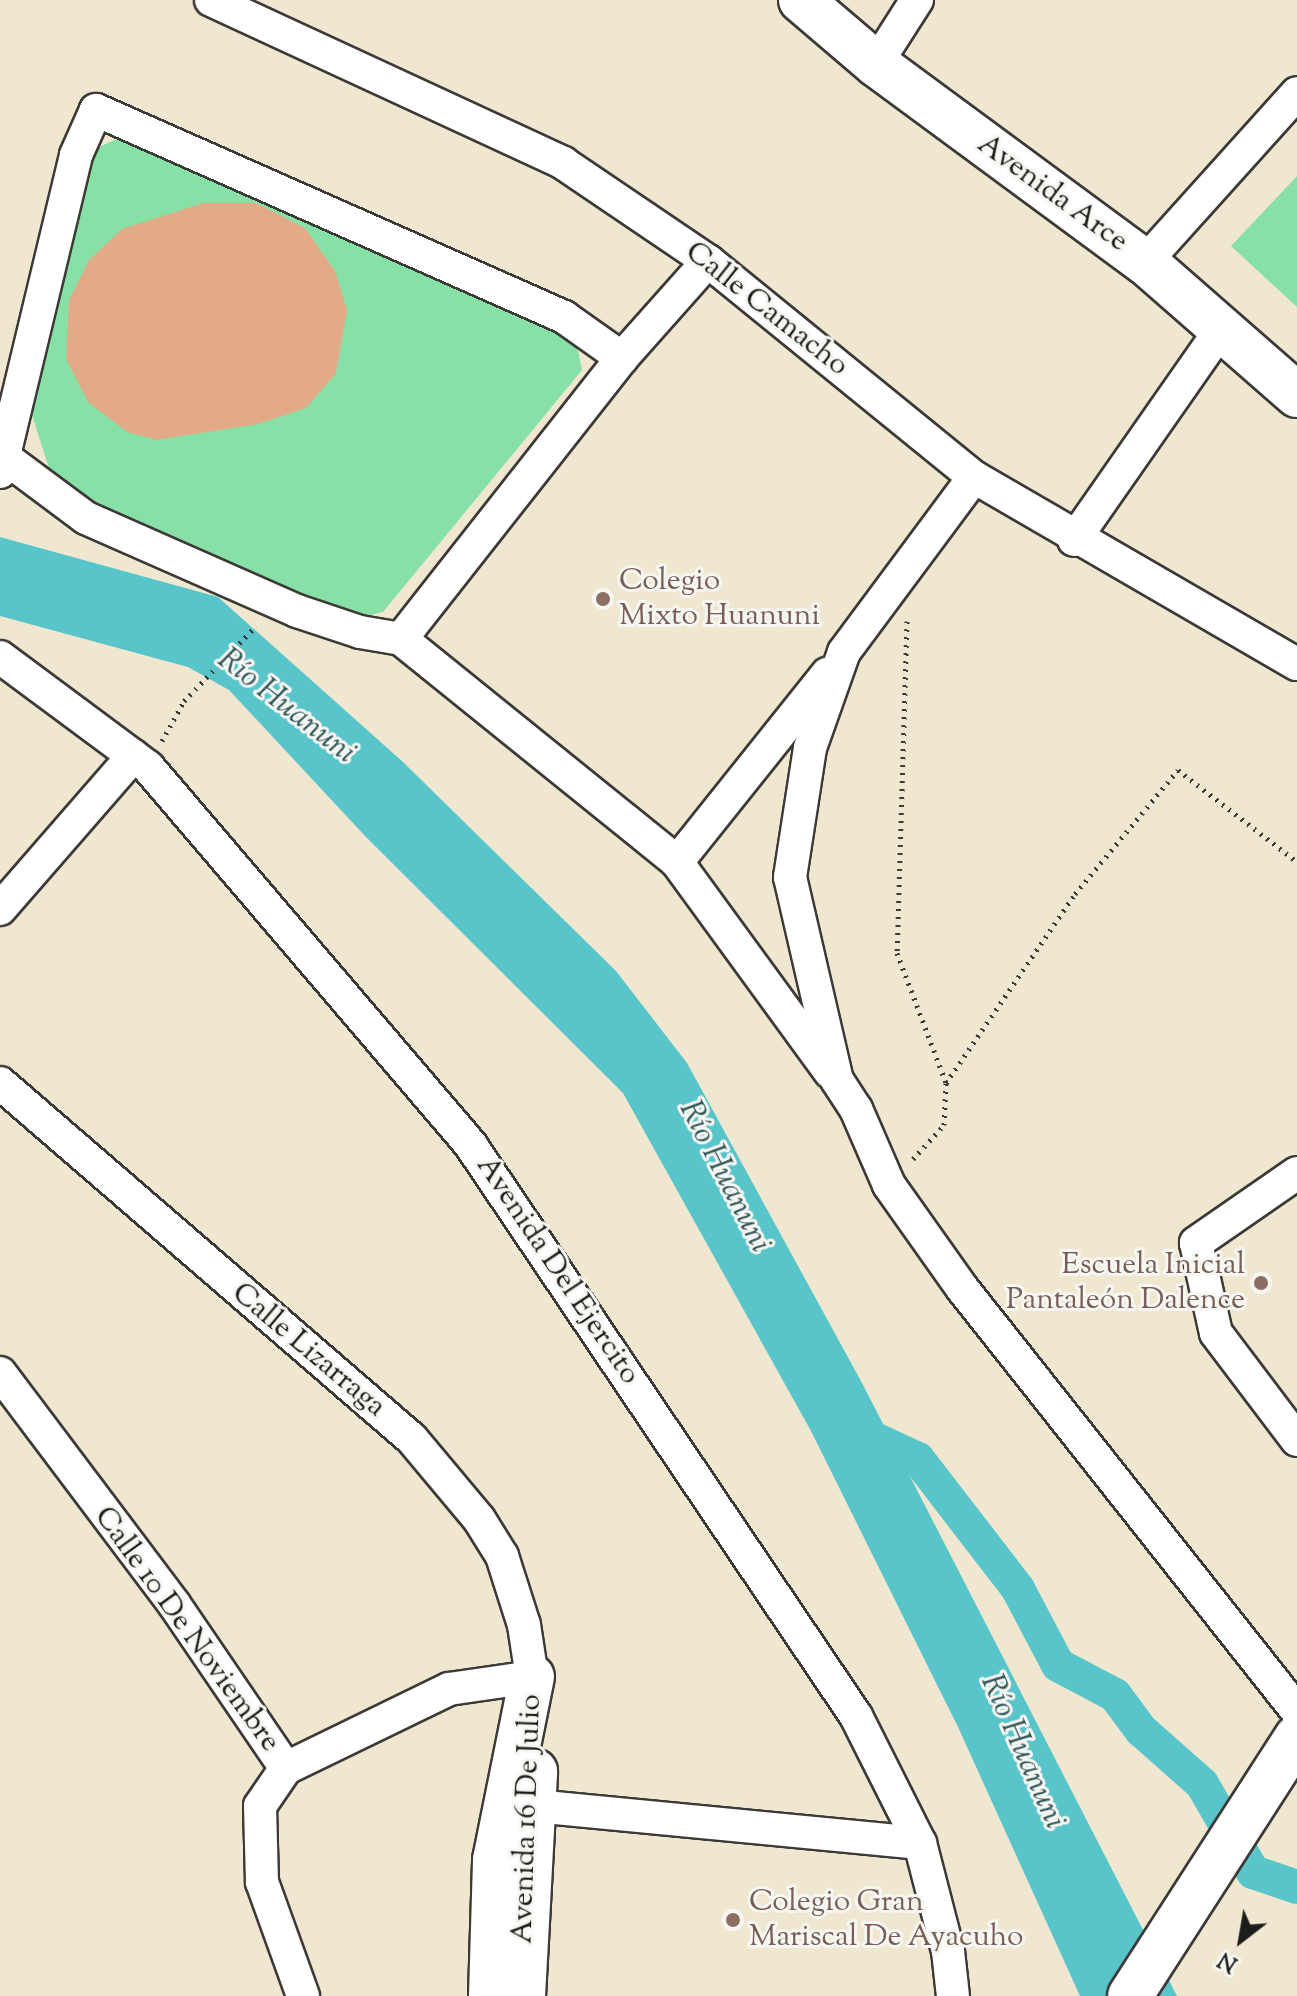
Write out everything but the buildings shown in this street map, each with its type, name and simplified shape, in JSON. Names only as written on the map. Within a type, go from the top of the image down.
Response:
[{"type":"main road","name":"Avenida Arce","points":[[801,0],[876,64],[1145,262],[1297,395]]},
{"type":"main road","name":"Avenida 16 De Julio","points":[[523,1996],[521,1804],[532,1677]]},
{"type":"main road","points":[[1130,1996],[1239,1833],[1297,1737]]},
{"type":"main road","name":"Avenida 16 De Julio","points":[[491,1996],[495,1860],[521,1804]]},
{"type":"street","name":"Calle Camacho","points":[[211,0],[563,163],[708,261],[974,477],[1074,540],[1297,664]]},
{"type":"street","points":[[876,64],[917,0]]},
{"type":"street","points":[[1145,262],[1297,93]]},
{"type":"street","points":[[622,358],[564,317],[96,110],[76,155],[1,460],[86,518],[297,611],[360,632],[401,639],[677,862],[837,1080],[856,1109],[889,1185],[962,1288],[1297,1711]]},
{"type":"street","points":[[401,639],[622,358],[708,261]]},
{"type":"street","points":[[1074,540],[1222,328]]},
{"type":"street","points":[[677,862],[844,652],[974,477]]},
{"type":"street","points":[[837,1080],[790,877],[810,748],[844,652]]},
{"type":"street","name":"Avenida Del Ejercito","points":[[0,657],[140,761],[472,1147],[856,1716],[920,1843],[948,1951],[953,1996]]},
{"type":"street","points":[[0,909],[140,761]]},
{"type":"street","name":"Calle Lizarraga","points":[[0,1083],[412,1439],[479,1519],[502,1556],[524,1625],[532,1677]]},
{"type":"street","points":[[1297,1173],[1196,1243],[1216,1333],[1297,1440]]},
{"type":"street","name":"Calle 10 De Noviembre","points":[[0,1373],[174,1604],[286,1768],[260,1806],[262,1882],[303,1996]]},
{"type":"street","points":[[286,1768],[449,1689],[532,1677]]},
{"type":"street","points":[[521,1804],[920,1843]]},
{"type":"path","points":[[889,1185],[944,1125],[946,1083],[897,953],[908,564]]},
{"type":"path","points":[[140,761],[184,701],[253,628]]},
{"type":"path","points":[[946,1083],[1075,894],[1178,770],[1296,861]]},
{"type":"green space","points":[[119,138],[576,342],[582,370],[383,612],[345,621],[56,490],[24,390],[88,152]]},
{"type":"green space","points":[[1297,176],[1297,307],[1231,246]]},
{"type":"water","name":"Río Huanuni","points":[[0,537],[218,597],[403,762],[616,971],[687,1063],[862,1383],[1177,1996],[1080,1996],[958,1727],[811,1431],[623,1093],[366,837],[229,690],[188,667],[0,616]]},
{"type":"waterway","points":[[855,1430],[918,1459],[1018,1589],[1058,1665],[1115,1695],[1141,1730],[1202,1784],[1253,1872],[1297,1887]]},
{"type":"place","name":"Colegio Mixto Huanuni","points":[[603,599]]},
{"type":"place","name":"Escuela Inicial Pantaleón Dalence","points":[[1261,1283]]},
{"type":"place","name":"Colegio Gran Mariscal De Ayacuho","points":[[733,1920]]}]
